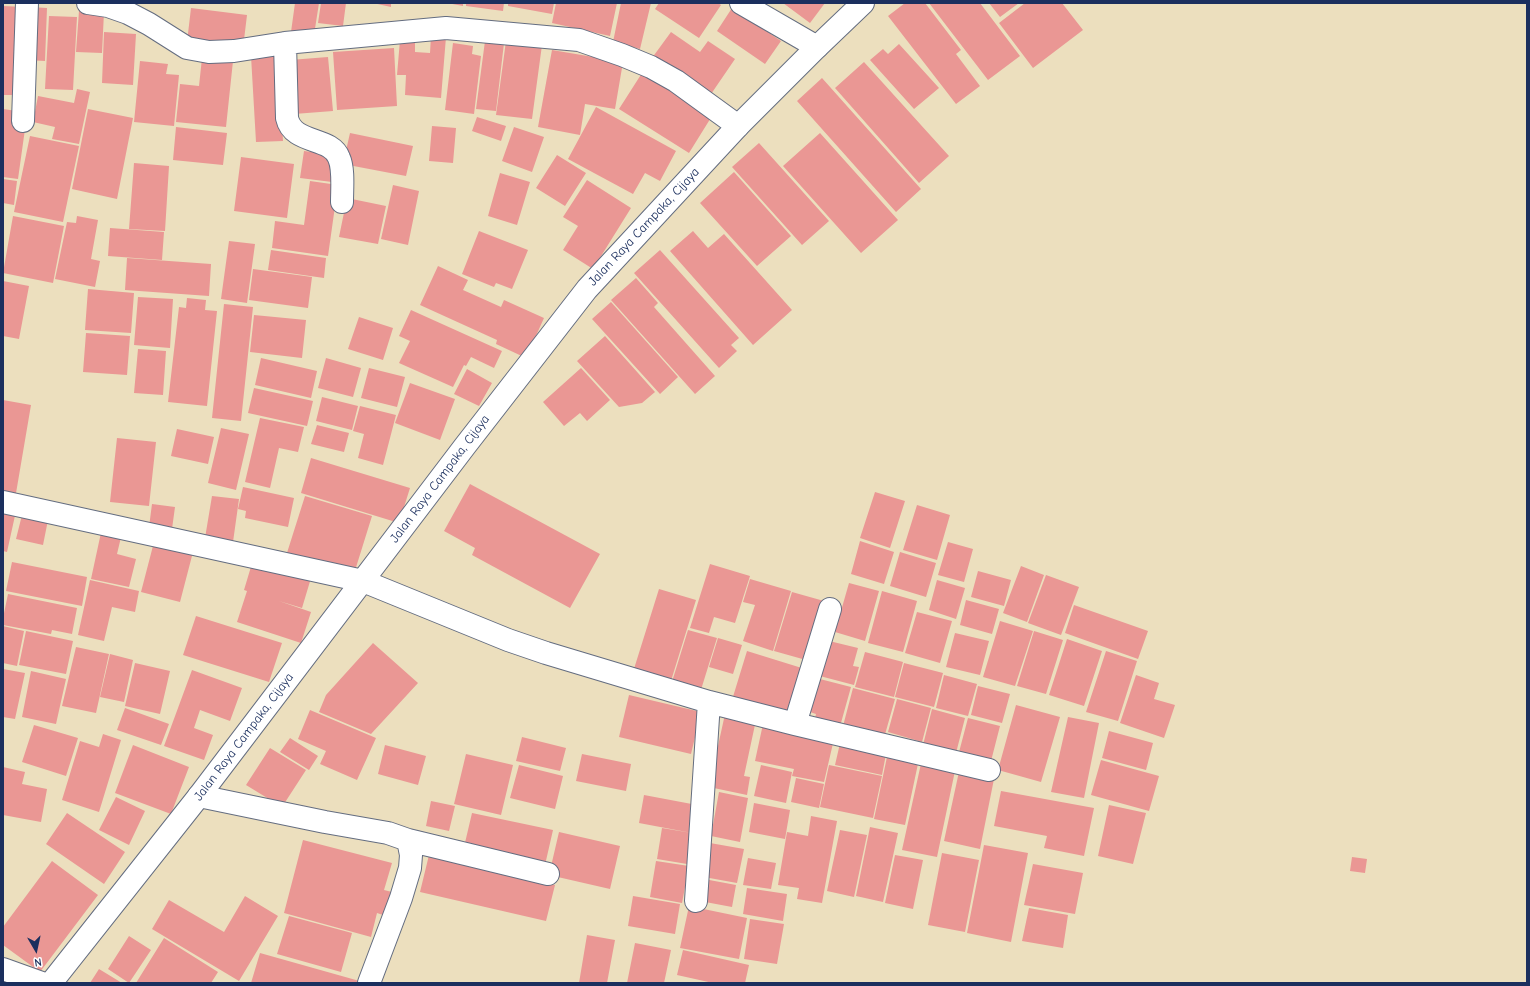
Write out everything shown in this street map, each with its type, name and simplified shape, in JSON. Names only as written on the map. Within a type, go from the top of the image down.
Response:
[{"type":"street","points":[[23,121],[27,3]]},
{"type":"street","points":[[88,3],[108,6],[128,13],[150,24],[187,48],[209,52],[234,51],[285,43],[446,28],[579,40],[651,67],[676,81],[738,126]]},
{"type":"street","points":[[741,3],[817,47]]},
{"type":"street","name":"Jalan Raya Campaka, Cijaya","points":[[51,983],[200,796],[460,452],[587,289],[738,126],[863,3]]},
{"type":"street","points":[[285,43],[288,124],[296,133],[331,148],[337,153],[341,166],[342,202]]},
{"type":"street","points":[[3,502],[362,581],[508,640],[709,702],[989,770]]},
{"type":"street","points":[[795,724],[830,609]]},
{"type":"street","points":[[696,901],[709,702]]},
{"type":"street","points":[[200,796],[388,833],[408,840],[548,874]]},
{"type":"street","points":[[369,983],[410,868],[408,840]]},
{"type":"street","points":[[3,969],[42,983]]},
{"type":"building","points":[[295,3],[319,3],[314,35],[291,32]]},
{"type":"building","points":[[321,3],[346,3],[343,26],[318,23]]},
{"type":"building","points":[[373,3],[391,3],[391,7]]},
{"type":"building","points":[[447,3],[463,3],[463,6]]},
{"type":"building","points":[[466,3],[504,3],[503,11],[466,6]]},
{"type":"building","points":[[508,3],[554,3],[552,14],[508,6]]},
{"type":"building","points":[[556,3],[617,3],[610,36],[552,23]]},
{"type":"building","points":[[621,3],[651,3],[640,49],[613,42]]},
{"type":"building","points":[[659,3],[718,3],[721,5],[699,38],[655,9]]},
{"type":"building","points":[[783,3],[825,3],[810,23]]},
{"type":"building","points":[[905,3],[925,3],[961,50],[956,54],[980,86],[956,104],[888,16]]},
{"type":"building","points":[[929,3],[980,3],[1020,56],[988,80]]},
{"type":"building","points":[[989,3],[1019,3],[1000,17]]},
{"type":"building","points":[[1025,3],[1062,3],[1083,30],[1033,68],[999,23]]},
{"type":"building","points":[[3,6],[24,7],[21,95],[3,95]]},
{"type":"building","points":[[30,7],[47,8],[45,61],[27,60]]},
{"type":"building","points":[[191,8],[247,15],[243,48],[187,42]]},
{"type":"building","points":[[732,8],[781,41],[765,64],[717,31]]},
{"type":"building","points":[[79,11],[104,12],[102,53],[76,52]]},
{"type":"building","points":[[49,16],[77,17],[73,90],[45,89]]},
{"type":"building","points":[[104,32],[136,34],[133,85],[102,83]]},
{"type":"building","points":[[671,32],[700,52],[708,41],[735,59],[709,97],[652,58]]},
{"type":"building","points":[[431,36],[446,37],[441,98],[405,95],[406,75],[397,75],[400,40],[415,41],[415,52],[430,53]]},
{"type":"building","points":[[485,41],[504,43],[496,111],[476,109]]},
{"type":"building","points":[[506,41],[542,45],[532,119],[496,115]]},
{"type":"building","points":[[453,43],[473,46],[472,54],[481,56],[474,114],[445,110]]},
{"type":"building","points":[[899,44],[939,88],[914,109],[870,60],[883,49],[888,54]]},
{"type":"building","points":[[394,48],[397,106],[337,110],[333,52]]},
{"type":"building","points":[[552,50],[623,62],[615,109],[585,104],[580,135],[538,127]]},
{"type":"building","points":[[278,54],[283,141],[256,142],[251,56]]},
{"type":"building","points":[[328,57],[333,111],[294,114],[290,60]]},
{"type":"building","points":[[202,58],[233,61],[226,127],[176,122],[180,84],[199,86]]},
{"type":"building","points":[[140,61],[168,64],[166,74],[179,75],[174,126],[134,122]]},
{"type":"building","points":[[864,62],[949,156],[919,183],[835,88]]},
{"type":"building","points":[[642,73],[712,116],[689,153],[619,109]]},
{"type":"building","points":[[822,78],[921,189],[896,212],[797,101]]},
{"type":"building","points":[[77,89],[90,92],[79,144],[52,139],[55,127],[33,122],[38,96],[74,103]]},
{"type":"building","points":[[596,107],[676,151],[660,181],[645,173],[633,194],[568,159]]},
{"type":"building","points":[[3,109],[17,111],[15,128],[25,129],[18,179],[3,177]]},
{"type":"building","points":[[88,109],[133,118],[117,199],[72,189]]},
{"type":"building","points":[[477,117],[506,126],[501,141],[472,131]]},
{"type":"building","points":[[432,126],[456,128],[453,163],[429,161]]},
{"type":"building","points":[[176,127],[227,133],[223,165],[173,160]]},
{"type":"building","points":[[514,127],[544,137],[532,172],[502,161]]},
{"type":"building","points":[[350,133],[413,146],[406,176],[343,164]]},
{"type":"building","points":[[820,133],[898,220],[861,253],[783,166]]},
{"type":"building","points":[[30,136],[79,146],[63,222],[14,212]]},
{"type":"building","points":[[759,143],[829,221],[802,245],[732,167]]},
{"type":"building","points":[[304,151],[335,155],[332,182],[300,178]]},
{"type":"building","points":[[557,155],[586,173],[565,206],[536,188]]},
{"type":"building","points":[[241,157],[294,164],[287,218],[234,211]]},
{"type":"building","points":[[134,163],[169,166],[165,231],[129,229]]},
{"type":"building","points":[[734,172],[791,236],[757,266],[700,203]]},
{"type":"building","points":[[500,173],[530,182],[517,225],[488,216]]},
{"type":"building","points":[[3,179],[17,181],[14,205],[3,203]]},
{"type":"building","points":[[587,180],[631,208],[593,269],[563,250],[578,226],[563,217]]},
{"type":"building","points":[[310,181],[338,185],[328,256],[272,248],[275,221],[304,225]]},
{"type":"building","points":[[393,185],[419,191],[408,245],[381,239]]},
{"type":"building","points":[[347,198],[386,206],[378,244],[339,237]]},
{"type":"building","points":[[13,216],[64,226],[53,283],[3,273]]},
{"type":"building","points":[[77,216],[98,220],[91,259],[100,261],[95,287],[55,279],[67,222],[76,223]]},
{"type":"building","points":[[110,228],[164,232],[162,260],[108,256]]},
{"type":"building","points":[[479,231],[528,250],[512,289],[496,283],[494,287],[462,274]]},
{"type":"building","points":[[693,231],[708,248],[724,234],[792,310],[753,345],[670,251]]},
{"type":"building","points":[[229,241],[255,244],[247,303],[221,299]]},
{"type":"building","points":[[271,250],[326,258],[324,278],[268,270]]},
{"type":"building","points":[[660,250],[739,338],[731,345],[737,351],[719,368],[634,273]]},
{"type":"building","points":[[127,258],[211,264],[209,296],[125,290]]},
{"type":"building","points":[[438,266],[468,280],[463,290],[501,307],[504,300],[544,318],[526,358],[496,344],[497,340],[420,305]]},
{"type":"building","points":[[253,269],[312,277],[308,308],[249,300]]},
{"type":"building","points":[[636,278],[658,303],[654,307],[715,376],[695,394],[611,300]]},
{"type":"building","points":[[3,281],[29,286],[19,339],[3,336]]},
{"type":"building","points":[[88,289],[134,293],[131,333],[85,330]]},
{"type":"building","points":[[138,297],[173,299],[170,348],[134,345]]},
{"type":"building","points":[[187,298],[206,300],[205,310],[217,311],[207,406],[168,402],[179,307],[186,308]]},
{"type":"building","points":[[611,302],[678,377],[660,394],[592,319]]},
{"type":"building","points":[[224,304],[253,307],[241,421],[212,418]]},
{"type":"building","points":[[411,310],[502,351],[494,368],[471,357],[466,366],[464,365],[453,387],[399,363],[410,341],[399,336]]},
{"type":"building","points":[[254,315],[306,320],[302,358],[250,352]]},
{"type":"building","points":[[359,317],[393,328],[383,360],[348,349]]},
{"type":"building","points":[[86,333],[130,336],[127,375],[83,372]]},
{"type":"building","points":[[605,336],[655,392],[642,403],[619,407],[577,361]]},
{"type":"building","points":[[138,349],[166,351],[163,395],[134,393]]},
{"type":"building","points":[[261,358],[317,371],[311,398],[255,385]]},
{"type":"building","points":[[326,358],[361,368],[353,397],[318,388]]},
{"type":"building","points":[[369,368],[405,377],[397,407],[361,398]]},
{"type":"building","points":[[581,368],[610,400],[587,421],[580,413],[564,426],[543,402]]},
{"type":"building","points":[[467,369],[492,383],[479,406],[454,394]]},
{"type":"building","points":[[410,383],[455,399],[440,440],[395,423]]},
{"type":"building","points":[[254,388],[313,401],[307,426],[248,413]]},
{"type":"building","points":[[322,397],[358,406],[352,430],[316,421]]},
{"type":"building","points":[[3,400],[31,405],[15,499],[3,497]]},
{"type":"building","points":[[360,406],[396,415],[383,465],[358,458],[364,434],[353,431]]},
{"type":"building","points":[[260,418],[304,427],[298,452],[279,448],[270,488],[245,482]]},
{"type":"building","points":[[317,425],[349,433],[344,452],[311,444]]},
{"type":"building","points":[[221,428],[249,434],[236,490],[208,483]]},
{"type":"building","points":[[177,429],[214,437],[208,464],[171,456]]},
{"type":"building","points":[[117,438],[156,442],[149,506],[110,502]]},
{"type":"building","points":[[311,458],[410,488],[399,523],[301,493]]},
{"type":"building","points":[[470,484],[600,554],[570,608],[472,555],[475,548],[444,531]]},
{"type":"building","points":[[243,487],[294,498],[288,527],[245,518],[246,511],[238,509]]},
{"type":"building","points":[[875,492],[905,501],[890,548],[860,538]]},
{"type":"building","points":[[212,496],[239,499],[233,542],[205,538]]},
{"type":"building","points":[[305,496],[372,516],[353,577],[286,556]]},
{"type":"building","points":[[152,504],[175,507],[172,529],[149,527]]},
{"type":"building","points":[[917,505],[950,515],[937,560],[903,550]]},
{"type":"building","points":[[3,508],[16,511],[7,552],[3,551]]},
{"type":"building","points":[[22,515],[48,520],[43,545],[16,539]]},
{"type":"building","points":[[102,528],[122,533],[117,554],[136,559],[129,587],[91,579]]},
{"type":"building","points":[[860,541],[894,552],[884,584],[851,574]]},
{"type":"building","points":[[154,542],[193,552],[180,602],[141,592]]},
{"type":"building","points":[[948,542],[973,549],[964,582],[938,575]]},
{"type":"building","points":[[900,552],[936,563],[926,597],[890,586]]},
{"type":"building","points":[[253,560],[311,578],[302,608],[279,601],[311,612],[301,643],[237,622],[247,591],[244,590]]},
{"type":"building","points":[[12,562],[87,577],[82,606],[6,591]]},
{"type":"building","points":[[710,564],[750,576],[735,623],[714,617],[709,633],[690,628]]},
{"type":"building","points":[[1021,566],[1044,575],[1027,622],[1003,613]]},
{"type":"building","points":[[978,571],[1011,580],[1004,606],[971,597]]},
{"type":"building","points":[[1046,575],[1079,587],[1061,635],[1028,623]]},
{"type":"building","points":[[750,579],[791,591],[773,651],[743,641],[755,605],[743,602]]},
{"type":"building","points":[[90,580],[139,591],[135,612],[112,607],[104,641],[78,635]]},
{"type":"building","points":[[937,580],[965,588],[956,619],[929,610]]},
{"type":"building","points":[[849,583],[879,591],[865,641],[835,632]]},
{"type":"building","points":[[659,589],[696,600],[670,684],[633,672]]},
{"type":"building","points":[[882,591],[917,601],[903,652],[868,643]]},
{"type":"building","points":[[792,592],[824,601],[806,660],[774,651]]},
{"type":"building","points":[[8,594],[77,608],[72,634],[52,630],[51,634],[3,625]]},
{"type":"building","points":[[966,600],[999,609],[992,634],[960,625]]},
{"type":"building","points":[[1074,605],[1148,631],[1138,659],[1065,633]]},
{"type":"building","points":[[917,612],[952,621],[940,663],[905,653]]},
{"type":"building","points":[[196,616],[282,643],[269,682],[183,655]]},
{"type":"building","points":[[1000,621],[1033,631],[1015,686],[983,677]]},
{"type":"building","points":[[3,626],[24,631],[17,666],[3,663]]},
{"type":"building","points":[[688,630],[717,638],[700,693],[671,685]]},
{"type":"building","points":[[26,631],[73,641],[66,674],[19,665]]},
{"type":"building","points":[[1034,631],[1063,640],[1046,694],[1017,686]]},
{"type":"building","points":[[955,633],[989,641],[980,675],[946,667]]},
{"type":"building","points":[[718,638],[742,645],[733,674],[709,667]]},
{"type":"building","points":[[1067,639],[1102,651],[1084,706],[1049,695]]},
{"type":"building","points":[[825,640],[858,648],[853,666],[859,667],[854,685],[816,675]]},
{"type":"building","points":[[373,643],[418,683],[371,734],[319,712],[326,695]]},
{"type":"building","points":[[76,647],[109,654],[96,713],[62,706]]},
{"type":"building","points":[[747,651],[805,669],[790,718],[732,700]]},
{"type":"building","points":[[1106,651],[1137,661],[1118,721],[1086,712]]},
{"type":"building","points":[[865,652],[903,662],[894,697],[855,687]]},
{"type":"building","points":[[110,654],[133,660],[124,702],[100,697]]},
{"type":"building","points":[[135,663],[170,671],[160,714],[125,706]]},
{"type":"building","points":[[904,663],[943,673],[934,707],[895,697]]},
{"type":"building","points":[[3,669],[25,673],[15,719],[3,717]]},
{"type":"building","points":[[192,670],[242,688],[230,721],[200,710],[194,728],[213,735],[204,760],[164,746]]},
{"type":"building","points":[[31,671],[66,679],[56,724],[22,717]]},
{"type":"building","points":[[944,675],[977,684],[968,716],[936,708]]},
{"type":"building","points":[[1136,675],[1159,683],[1154,699],[1175,705],[1164,738],[1120,723]]},
{"type":"building","points":[[816,678],[851,687],[839,730],[814,723],[816,714],[807,711]]},
{"type":"building","points":[[978,686],[1010,694],[1002,723],[971,715]]},
{"type":"building","points":[[853,688],[895,699],[884,738],[843,726]]},
{"type":"building","points":[[629,695],[701,712],[691,754],[619,737]]},
{"type":"building","points":[[897,699],[931,708],[922,742],[888,732]]},
{"type":"building","points":[[1016,705],[1060,717],[1041,782],[998,770]]},
{"type":"building","points":[[125,708],[169,724],[161,745],[117,730]]},
{"type":"building","points":[[932,709],[965,718],[956,753],[923,745]]},
{"type":"building","points":[[310,710],[376,738],[357,780],[320,764],[326,751],[298,739]]},
{"type":"building","points":[[725,714],[756,720],[744,776],[750,777],[747,795],[709,787]]},
{"type":"building","points":[[1068,717],[1099,723],[1084,798],[1051,792]]},
{"type":"building","points":[[968,718],[1000,726],[990,765],[958,756]]},
{"type":"building","points":[[763,724],[834,739],[824,782],[792,776],[794,769],[755,761]]},
{"type":"building","points":[[34,725],[78,738],[66,776],[22,762]]},
{"type":"building","points":[[1109,731],[1153,743],[1146,770],[1102,758]]},
{"type":"building","points":[[103,734],[121,740],[99,812],[62,800],[80,741],[99,747]]},
{"type":"building","points":[[522,737],[566,748],[560,771],[516,761]]},
{"type":"building","points":[[290,738],[318,756],[309,770],[280,752]]},
{"type":"building","points":[[841,739],[887,749],[882,775],[835,765]]},
{"type":"building","points":[[133,745],[189,767],[171,814],[115,793]]},
{"type":"building","points":[[385,745],[426,756],[418,785],[378,774]]},
{"type":"building","points":[[270,748],[306,770],[282,807],[246,785]]},
{"type":"building","points":[[888,752],[919,759],[905,825],[874,819]]},
{"type":"building","points":[[466,754],[513,765],[501,815],[454,804]]},
{"type":"building","points":[[582,754],[631,764],[626,791],[576,781]]},
{"type":"building","points":[[922,759],[956,766],[937,857],[902,850]]},
{"type":"building","points":[[1101,760],[1159,776],[1149,811],[1091,795]]},
{"type":"building","points":[[519,765],[563,776],[555,809],[510,798]]},
{"type":"building","points":[[761,765],[792,772],[786,803],[754,796]]},
{"type":"building","points":[[829,765],[882,776],[873,818],[820,807]]},
{"type":"building","points":[[3,767],[25,772],[22,784],[47,789],[41,822],[3,815]]},
{"type":"building","points":[[960,767],[995,774],[980,849],[944,841]]},
{"type":"building","points":[[796,778],[824,784],[819,808],[791,802]]},
{"type":"building","points":[[1001,791],[1094,808],[1084,856],[1044,848],[1047,836],[994,826]]},
{"type":"building","points":[[719,792],[748,798],[740,842],[711,836]]},
{"type":"building","points":[[644,795],[697,805],[692,833],[639,823]]},
{"type":"building","points":[[116,797],[145,811],[129,845],[99,830]]},
{"type":"building","points":[[431,801],[455,806],[449,831],[426,826]]},
{"type":"building","points":[[754,803],[790,810],[785,839],[749,832]]},
{"type":"building","points":[[1109,805],[1146,813],[1133,864],[1098,856]]},
{"type":"building","points":[[67,813],[125,852],[104,884],[46,844]]},
{"type":"building","points":[[472,813],[553,830],[545,865],[464,847]]},
{"type":"building","points":[[811,816],[837,821],[822,903],[797,899],[799,888],[778,885],[787,832],[808,836]]},
{"type":"building","points":[[870,827],[898,833],[883,902],[856,896]]},
{"type":"building","points":[[662,828],[692,833],[687,864],[657,859]]},
{"type":"building","points":[[840,830],[867,835],[854,897],[827,891]]},
{"type":"building","points":[[559,832],[620,846],[610,889],[549,875]]},
{"type":"building","points":[[303,840],[392,863],[384,890],[392,892],[386,916],[377,913],[371,937],[284,913]]},
{"type":"building","points":[[710,843],[744,849],[737,883],[704,877]]},
{"type":"building","points":[[984,845],[1028,853],[1011,942],[967,933]]},
{"type":"building","points":[[942,853],[979,860],[965,932],[928,925]]},
{"type":"building","points":[[429,855],[555,885],[546,921],[420,892]]},
{"type":"building","points":[[895,855],[923,860],[913,909],[885,903]]},
{"type":"building","points":[[1352,857],[1367,859],[1365,873],[1350,871]]},
{"type":"building","points":[[748,858],[776,863],[771,889],[743,885]]},
{"type":"building","points":[[52,861],[98,895],[40,972],[3,945],[3,927]]},
{"type":"building","points":[[656,861],[689,866],[682,903],[650,897]]},
{"type":"building","points":[[1033,864],[1083,873],[1075,914],[1024,905]]},
{"type":"building","points":[[704,879],[736,885],[732,907],[700,901]]},
{"type":"building","points":[[747,888],[787,894],[783,921],[743,914]]},
{"type":"building","points":[[245,896],[278,916],[239,981],[152,929],[169,900],[224,932]]},
{"type":"building","points":[[633,896],[680,904],[675,934],[628,926]]},
{"type":"building","points":[[689,906],[747,918],[739,959],[680,948]]},
{"type":"building","points":[[1029,908],[1068,915],[1063,948],[1022,941]]},
{"type":"building","points":[[289,916],[352,933],[341,972],[277,954]]},
{"type":"building","points":[[750,919],[784,924],[777,964],[744,959]]},
{"type":"building","points":[[587,935],[615,940],[607,983],[579,983]]},
{"type":"building","points":[[129,936],[151,950],[129,983],[108,969]]},
{"type":"building","points":[[164,938],[218,972],[211,983],[136,983]]},
{"type":"building","points":[[635,943],[671,950],[664,983],[627,983]]},
{"type":"building","points":[[683,950],[749,965],[745,983],[713,983],[677,975]]},
{"type":"building","points":[[260,953],[363,982],[251,983]]},
{"type":"building","points":[[99,969],[122,983],[90,983]]}]
